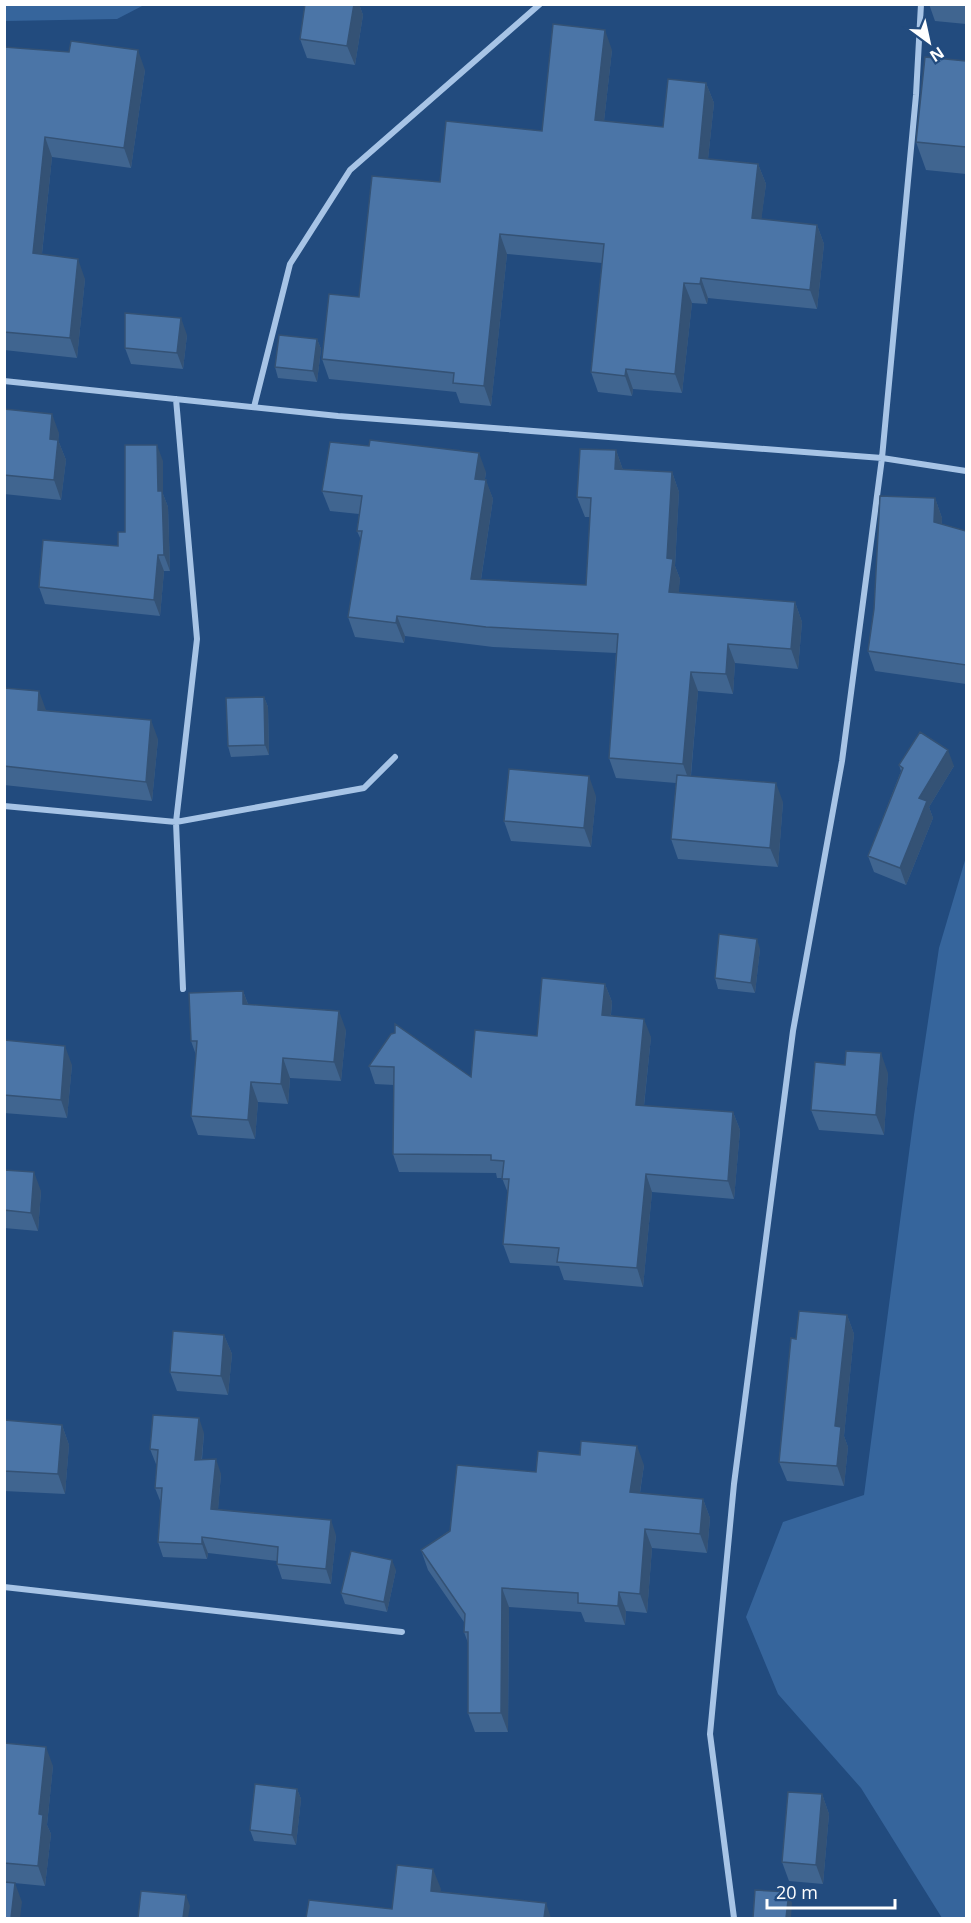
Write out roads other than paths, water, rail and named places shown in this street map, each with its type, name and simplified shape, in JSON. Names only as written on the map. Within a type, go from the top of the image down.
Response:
[{"type":"street","points":[[254,407],[290,264],[350,170],[540,4]]},
{"type":"street","points":[[734,1918],[710,1734],[734,1484],[793,1031],[842,761],[882,458],[916,95],[921,4]]},
{"type":"street","points":[[4,381],[254,407],[882,458],[966,471]]},
{"type":"street","points":[[177,399],[197,639],[176,822],[183,989]]},
{"type":"street","points":[[4,806],[176,822],[364,789],[395,757]]},
{"type":"street","points":[[4,1587],[402,1632]]}]
